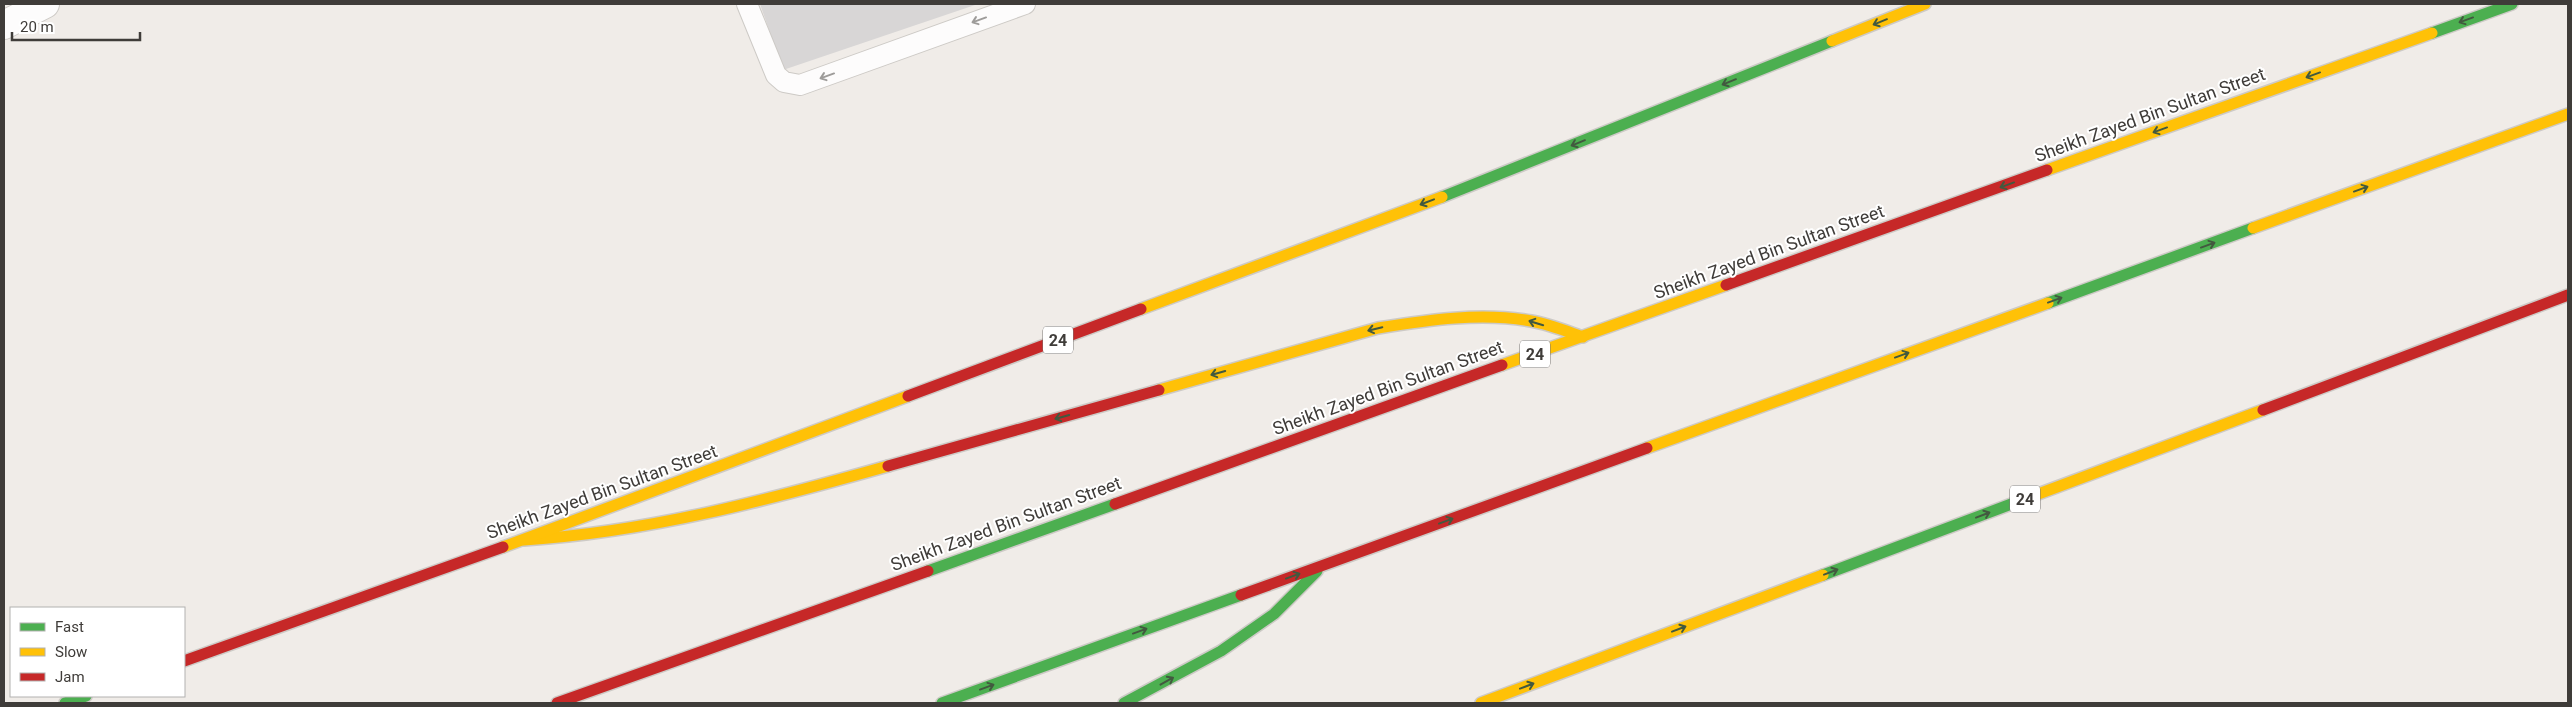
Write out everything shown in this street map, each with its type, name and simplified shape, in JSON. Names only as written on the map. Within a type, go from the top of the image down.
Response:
[{"type":"main road","name":"Sheikh Zayed Bin Sultan Street","points":[[185,661],[524,540],[1481,182],[1925,4]]},
{"type":"main road","name":"Sheikh Zayed Bin Sultan Street","points":[[557,703],[2512,4]]},
{"type":"main road","points":[[942,703],[2568,114]]},
{"type":"main road","name":"24","points":[[1481,703],[2568,295]]},
{"type":"main road","points":[[524,540],[579,537],[632,530],[724,511],[1378,328],[1426,320],[1475,318],[1525,320],[1583,337]]},
{"type":"main road","points":[[1124,703],[1163,684],[1229,645],[1274,614],[1323,565]]},
{"type":"main road","points":[[65,703],[83,697]]},
{"type":"street","points":[[4,25],[45,4]]},
{"type":"lane","points":[[747,4],[776,75],[784,82],[800,85],[1025,4]]},
{"type":"building","points":[[760,4],[978,4],[783,70]]},
{"type":"traffic: fast","points":[[2432,33],[2512,4]]},
{"type":"traffic: fast","points":[[1442,197],[1832,41]]},
{"type":"traffic: fast","points":[[2048,303],[2253,228]]},
{"type":"traffic: fast","points":[[1823,575],[2022,500]]},
{"type":"traffic: fast","points":[[928,571],[1115,504]]},
{"type":"traffic: fast","points":[[1124,703],[1221,651],[1274,614],[1317,571]]},
{"type":"traffic: fast","points":[[942,703],[1241,595]]},
{"type":"traffic: fast","points":[[65,703],[83,697]]},
{"type":"traffic: slow","points":[[1832,41],[1925,4]]},
{"type":"traffic: slow","points":[[2047,170],[2432,33]]},
{"type":"traffic: slow","points":[[2253,228],[2568,114]]},
{"type":"traffic: slow","points":[[1141,309],[1442,197]]},
{"type":"traffic: slow","points":[[1502,365],[1726,285]]},
{"type":"traffic: slow","points":[[1647,448],[2048,303]]},
{"type":"traffic: slow","points":[[1159,390],[1378,328],[1416,322],[1474,317],[1512,318],[1544,324],[1583,337]]},
{"type":"traffic: slow","points":[[503,547],[908,396]]},
{"type":"traffic: slow","points":[[2022,500],[2263,410]]},
{"type":"traffic: slow","points":[[524,540],[617,530],[708,513],[888,466]]},
{"type":"traffic: slow","points":[[1481,703],[1823,575]]},
{"type":"traffic: jam","points":[[1726,285],[2047,170]]},
{"type":"traffic: jam","points":[[2263,410],[2568,295]]},
{"type":"traffic: jam","points":[[908,396],[1141,309]]},
{"type":"traffic: jam","points":[[1115,504],[1502,365]]},
{"type":"traffic: jam","points":[[888,466],[1159,390]]},
{"type":"traffic: jam","points":[[1241,595],[1647,448]]},
{"type":"traffic: jam","points":[[185,661],[503,547]]},
{"type":"traffic: jam","points":[[557,703],[928,571]]}]
